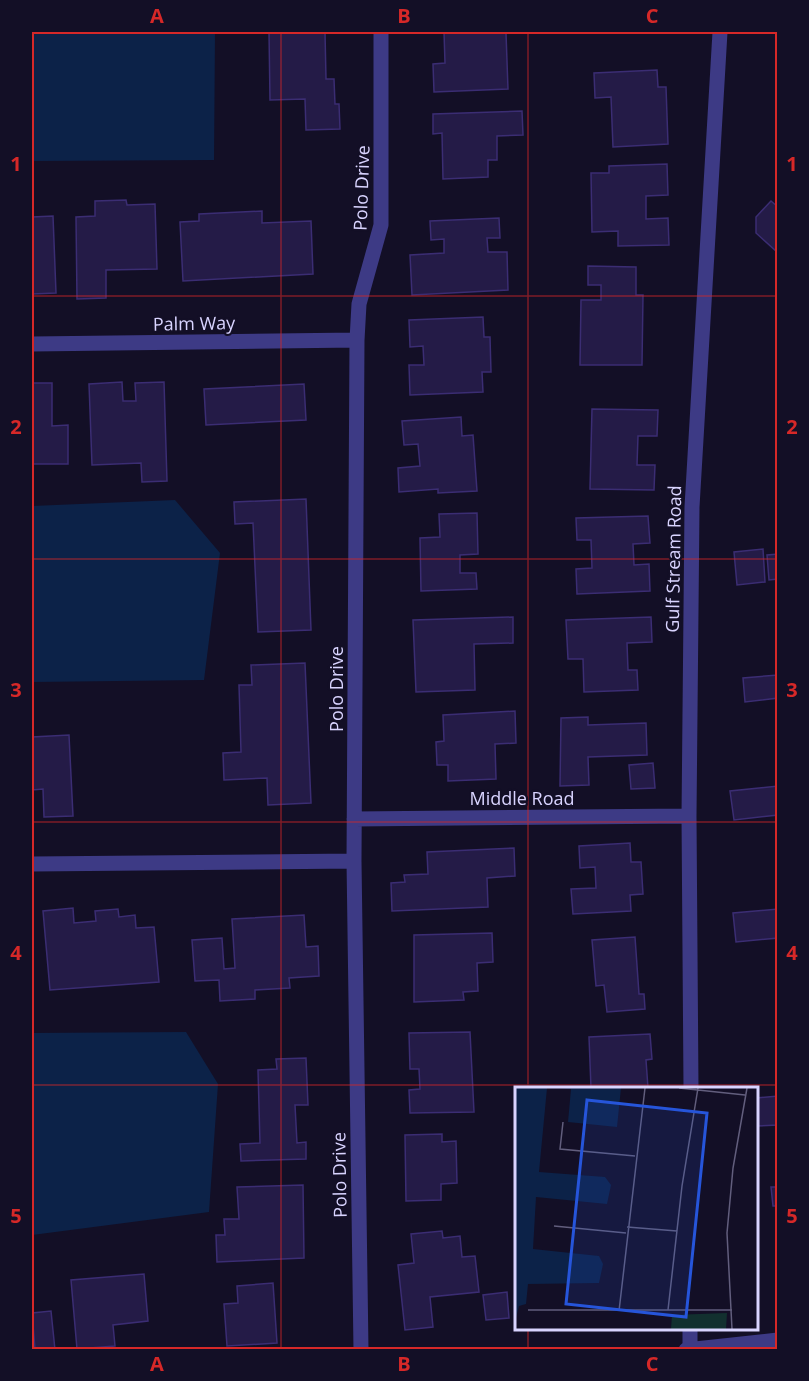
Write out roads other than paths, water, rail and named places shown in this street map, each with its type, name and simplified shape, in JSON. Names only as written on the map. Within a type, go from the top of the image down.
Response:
[{"type":"street","name":"Polo Drive","points":[[361,1350],[354,861],[357,340],[360,295],[381,225],[381,32]]},
{"type":"street","name":"Gulf Stream Road","points":[[691,1087],[689,816],[692,507],[720,32]]},
{"type":"street","name":"Palm Way","points":[[32,344],[357,340]]},
{"type":"street","name":"Middle Road","points":[[354,819],[689,816]]},
{"type":"street","points":[[32,864],[354,861]]},
{"type":"street","points":[[690,1330],[688,1349],[777,1340]]},
{"type":"water","points":[[32,32],[215,32],[214,160],[32,161]]},
{"type":"water","points":[[175,500],[220,553],[204,680],[32,682],[32,506]]},
{"type":"water","points":[[186,1032],[218,1084],[209,1212],[32,1235],[32,1033]]}]
